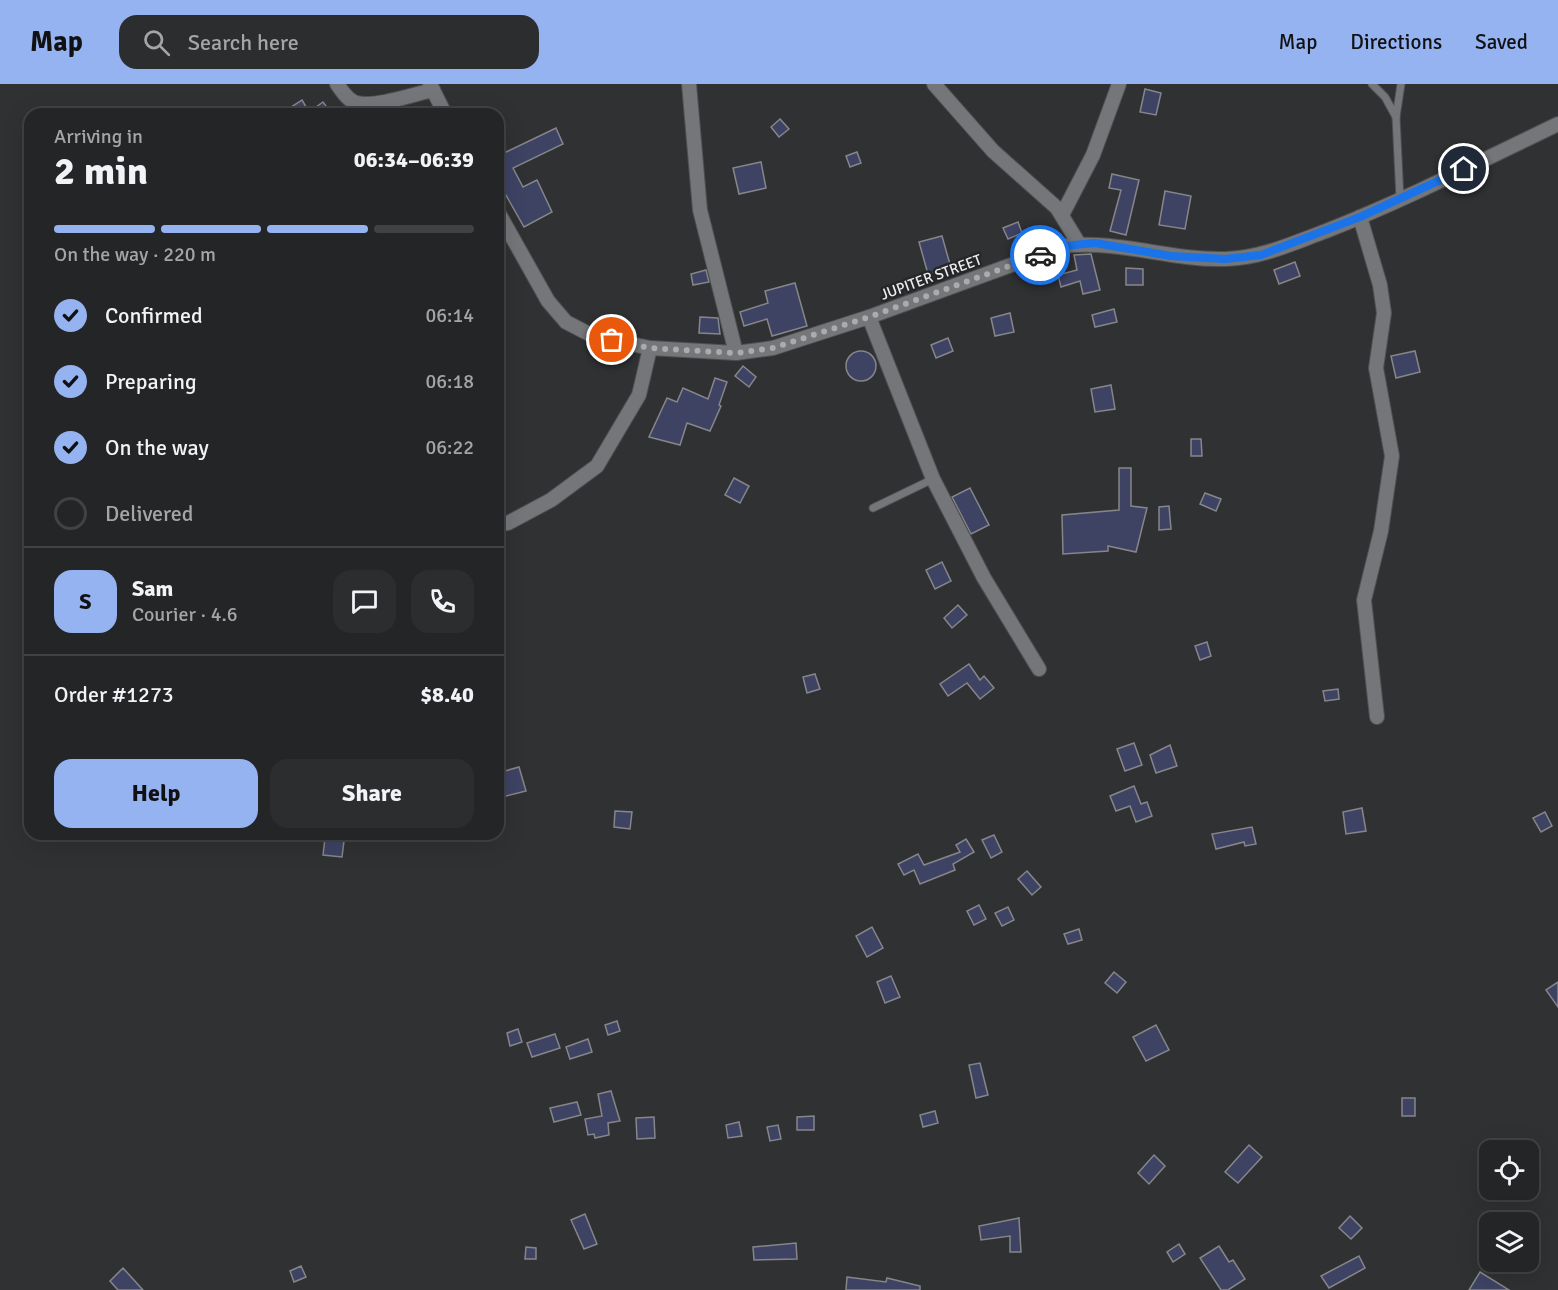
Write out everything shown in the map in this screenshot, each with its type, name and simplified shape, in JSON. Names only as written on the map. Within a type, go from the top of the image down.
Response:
[{"type":"street","points":[[337,84],[348,98],[358,104],[371,104],[432,87],[443,108]]},
{"type":"street","points":[[689,84],[700,210],[736,353]]},
{"type":"street","points":[[934,84],[993,151],[1062,214],[1079,244]]},
{"type":"street","points":[[1062,214],[1093,155],[1119,84]]},
{"type":"street","name":"JUPITER STREET","points":[[504,223],[548,301],[566,322],[593,336],[650,348],[736,353],[773,348],[869,317],[1063,246],[1095,243],[1171,256],[1225,259],[1261,255],[1360,217],[1558,124]]},
{"type":"street","points":[[1360,217],[1380,285],[1384,313],[1376,368],[1392,456],[1382,531],[1364,600],[1377,717]]},
{"type":"street","points":[[869,317],[933,478],[984,579],[1039,669]]},
{"type":"street","points":[[504,524],[551,500],[597,466],[639,395],[650,348]]},
{"type":"lane","points":[[1372,84],[1385,97],[1396,117]]},
{"type":"lane","points":[[1400,199],[1396,117],[1401,84]]},
{"type":"lane","points":[[873,508],[933,478]]},
{"type":"building","points":[[1145,89],[1161,93],[1156,115],[1140,112]]},
{"type":"building","points":[[302,100],[307,108],[289,108]]},
{"type":"building","points":[[323,102],[328,108],[315,108]]},
{"type":"building","points":[[780,119],[789,129],[779,137],[771,127]]},
{"type":"building","points":[[556,128],[563,144],[513,168],[523,187],[537,180],[552,212],[524,227],[504,192],[504,153]]},
{"type":"building","points":[[857,152],[861,163],[850,167],[846,156]]},
{"type":"building","points":[[761,162],[766,188],[739,194],[733,168]]},
{"type":"building","points":[[1112,174],[1139,180],[1126,235],[1110,231],[1121,190],[1109,188]]},
{"type":"building","points":[[1165,191],[1191,196],[1185,229],[1159,225]]},
{"type":"building","points":[[1018,222],[1022,233],[1008,239],[1003,228]]},
{"type":"building","points":[[942,236],[951,268],[928,274],[919,242]]},
{"type":"building","points":[[1091,254],[1100,290],[1083,294],[1080,281],[1061,287],[1058,275],[1077,270],[1074,255]]},
{"type":"building","points":[[1295,262],[1300,276],[1279,284],[1274,270]]},
{"type":"building","points":[[1126,268],[1143,269],[1143,285],[1126,285]]},
{"type":"building","points":[[706,270],[709,282],[693,285],[691,274]]},
{"type":"building","points":[[795,283],[807,326],[772,336],[767,319],[744,326],[740,312],[768,303],[765,291]]},
{"type":"building","points":[[1114,309],[1117,322],[1095,327],[1092,315]]},
{"type":"building","points":[[1010,313],[1014,332],[995,336],[991,318]]},
{"type":"building","points":[[700,317],[718,318],[720,334],[699,333]]},
{"type":"building","points":[[948,338],[953,351],[936,358],[931,345]]},
{"type":"building","points":[[861,351],[872,355],[876,366],[872,377],[861,381],[850,377],[846,366],[850,355]]},
{"type":"building","points":[[1415,351],[1420,372],[1396,378],[1391,356]]},
{"type":"building","points":[[743,366],[756,377],[749,387],[735,376]]},
{"type":"building","points":[[715,378],[727,382],[719,405],[721,406],[710,431],[687,423],[680,445],[649,437],[667,398],[677,402],[683,388],[708,399]]},
{"type":"building","points":[[1111,385],[1115,409],[1095,412],[1091,389]]},
{"type":"building","points":[[1191,439],[1201,439],[1202,456],[1191,456]]},
{"type":"building","points":[[1119,468],[1131,468],[1131,506],[1147,508],[1136,552],[1108,546],[1108,551],[1063,554],[1062,515],[1119,510]]},
{"type":"building","points":[[734,478],[749,486],[740,503],[725,495]]},
{"type":"building","points":[[970,488],[989,525],[971,534],[952,497]]},
{"type":"building","points":[[1205,493],[1221,499],[1216,511],[1200,504]]},
{"type":"building","points":[[1169,506],[1171,529],[1159,530],[1159,507]]},
{"type":"building","points":[[942,562],[951,581],[935,589],[926,570]]},
{"type":"building","points":[[958,605],[967,615],[952,628],[944,618]]},
{"type":"building","points":[[1207,642],[1211,656],[1200,660],[1195,646]]},
{"type":"building","points":[[969,664],[980,680],[984,676],[994,688],[980,699],[967,683],[948,696],[940,684]]},
{"type":"building","points":[[815,674],[820,689],[807,693],[803,677]]},
{"type":"building","points":[[1338,689],[1339,699],[1325,701],[1323,691]]},
{"type":"building","points":[[1134,743],[1142,765],[1125,771],[1117,749]]},
{"type":"building","points":[[1170,745],[1177,766],[1156,773],[1150,755]]},
{"type":"building","points":[[519,767],[526,791],[504,796],[504,771]]},
{"type":"building","points":[[1134,786],[1141,804],[1147,802],[1152,816],[1136,822],[1130,806],[1116,811],[1110,796]]},
{"type":"building","points":[[1362,808],[1366,831],[1346,834],[1343,812]]},
{"type":"building","points":[[615,811],[632,812],[630,829],[614,827]]},
{"type":"building","points":[[1545,812],[1552,826],[1541,832],[1533,818]]},
{"type":"building","points":[[1252,827],[1256,844],[1245,846],[1244,842],[1216,849],[1212,834]]},
{"type":"building","points":[[994,835],[1002,852],[991,858],[982,840]]},
{"type":"building","points":[[966,839],[974,852],[953,864],[955,870],[920,884],[914,870],[904,875],[898,864],[918,854],[924,865],[960,852],[956,845]]},
{"type":"building","points":[[325,840],[344,841],[342,857],[323,855]]},
{"type":"building","points":[[1027,871],[1041,887],[1032,895],[1018,879]]},
{"type":"building","points":[[979,905],[986,919],[974,925],[967,911]]},
{"type":"building","points":[[1008,907],[1014,920],[1002,926],[995,913]]},
{"type":"building","points":[[872,927],[883,948],[867,957],[856,936]]},
{"type":"building","points":[[1079,929],[1082,940],[1068,944],[1064,934]]},
{"type":"building","points":[[1114,972],[1126,982],[1117,993],[1105,983]]},
{"type":"building","points":[[891,976],[900,997],[885,1003],[877,982]]},
{"type":"building","points":[[1558,982],[1558,1007],[1546,990]]},
{"type":"building","points":[[617,1021],[620,1031],[608,1035],[605,1025]]},
{"type":"building","points":[[1156,1025],[1169,1050],[1146,1061],[1133,1037]]},
{"type":"building","points":[[518,1029],[522,1042],[510,1046],[507,1033]]},
{"type":"building","points":[[555,1034],[560,1048],[532,1057],[527,1043]]},
{"type":"building","points":[[588,1039],[592,1052],[570,1059],[566,1047]]},
{"type":"building","points":[[980,1063],[988,1095],[976,1098],[969,1065]]},
{"type":"building","points":[[611,1091],[620,1121],[608,1123],[609,1135],[595,1138],[594,1134],[588,1135],[585,1119],[602,1116],[598,1094]]},
{"type":"building","points":[[1402,1098],[1415,1098],[1415,1116],[1402,1116]]},
{"type":"building","points":[[577,1102],[581,1115],[554,1122],[550,1108]]},
{"type":"building","points":[[935,1111],[938,1123],[923,1127],[920,1115]]},
{"type":"building","points":[[814,1116],[814,1130],[797,1130],[797,1117]]},
{"type":"building","points":[[654,1117],[655,1138],[637,1139],[636,1118]]},
{"type":"building","points":[[739,1122],[742,1136],[728,1138],[726,1125]]},
{"type":"building","points":[[778,1125],[781,1139],[770,1141],[767,1127]]},
{"type":"building","points":[[1249,1145],[1262,1157],[1238,1183],[1225,1172]]},
{"type":"building","points":[[1154,1155],[1165,1166],[1149,1184],[1138,1173]]},
{"type":"building","points":[[585,1214],[597,1244],[584,1249],[571,1220]]},
{"type":"building","points":[[1350,1216],[1362,1228],[1351,1239],[1339,1228]]},
{"type":"building","points":[[1019,1218],[1021,1252],[1010,1252],[1010,1236],[981,1240],[979,1226]]},
{"type":"building","points":[[796,1243],[797,1259],[754,1260],[753,1247]]},
{"type":"building","points":[[1179,1244],[1185,1254],[1173,1262],[1167,1252]]},
{"type":"building","points":[[1219,1246],[1229,1262],[1233,1260],[1245,1279],[1228,1290],[1221,1290],[1200,1258]]},
{"type":"building","points":[[526,1247],[536,1248],[536,1259],[525,1259]]},
{"type":"building","points":[[1359,1256],[1365,1268],[1329,1288],[1321,1276]]},
{"type":"building","points":[[301,1266],[306,1277],[294,1282],[290,1271]]},
{"type":"building","points":[[123,1268],[143,1290],[118,1290],[110,1281]]},
{"type":"building","points":[[1480,1272],[1509,1290],[1469,1290]]},
{"type":"building","points":[[847,1277],[886,1282],[887,1278],[920,1286],[920,1290],[846,1290]]},
{"type":"way so far","points":[[612,340],[650,348],[736,353],[773,348],[869,317],[1040,255]]},
{"type":"route","points":[[1040,255],[1063,246],[1095,243],[1171,256],[1225,259],[1261,255],[1360,217],[1464,169]]}]
